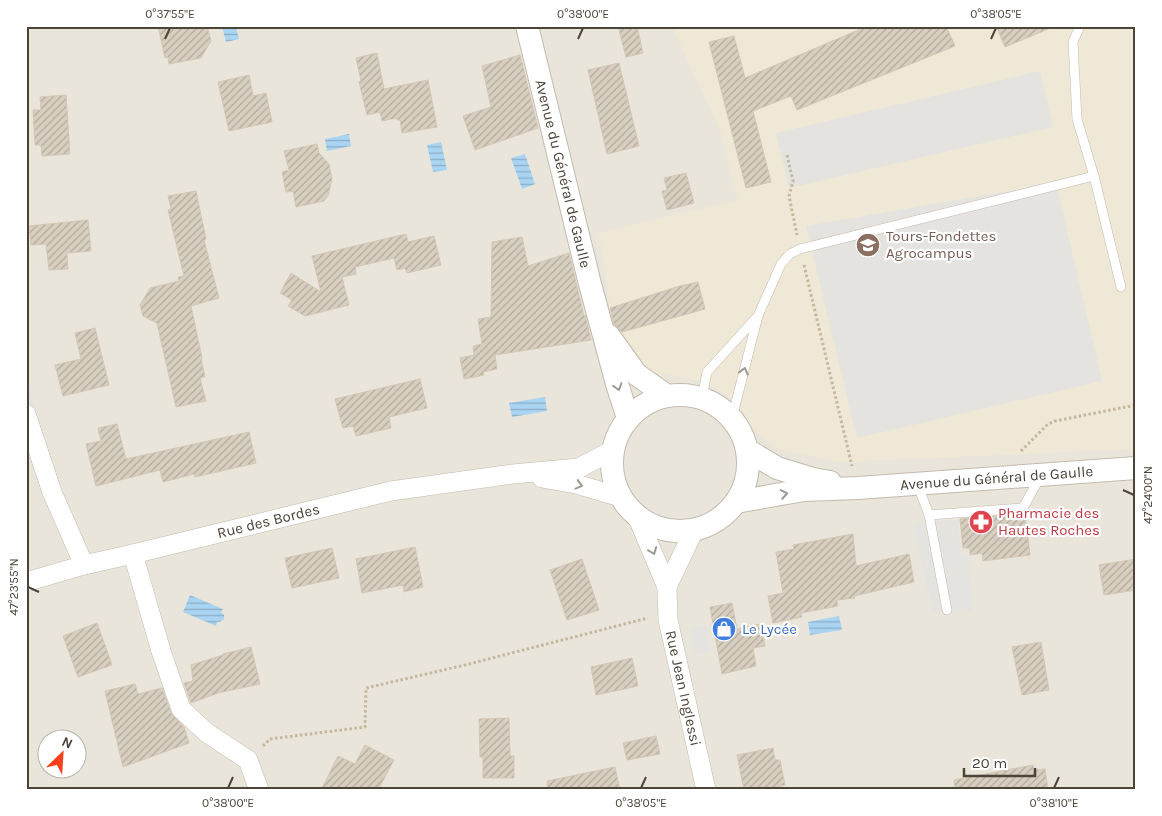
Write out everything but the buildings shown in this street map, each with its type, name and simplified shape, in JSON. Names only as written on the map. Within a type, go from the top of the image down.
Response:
[{"type":"street","name":"Avenue du Général de Gaulle","points":[[527,26],[600,323],[628,418]]},
{"type":"street","name":"Avenue du Général de Gaulle","points":[[600,323],[636,374],[667,396]]},
{"type":"street","points":[[685,395],[702,398],[718,406],[732,418],[741,433],[747,450],[748,468],[744,486],[736,502],[728,512],[707,526],[694,530],[674,531],[655,527],[637,516],[626,506],[620,497],[612,474],[612,450],[615,441],[620,428],[628,418],[646,403],[667,396],[685,395]]},
{"type":"street","points":[[26,414],[52,492],[84,565]]},
{"type":"street","name":"Rue des Bordes","points":[[26,582],[84,565],[391,491],[513,474],[579,468],[612,450]]},
{"type":"street","name":"Avenue du Général de Gaulle","points":[[747,450],[777,468],[813,479],[858,488]]},
{"type":"street","name":"Avenue du Général de Gaulle","points":[[736,502],[804,490],[858,488],[1136,468]]},
{"type":"street","name":"Rue des Bordes","points":[[513,474],[576,484],[620,497]]},
{"type":"street","name":"Rue Jean Inglessi","points":[[637,516],[667,587],[668,620],[706,790]]},
{"type":"street","name":"Rue Jean Inglessi","points":[[667,587],[694,530]]},
{"type":"street","points":[[133,554],[161,651],[181,709],[207,733],[248,760],[259,790]]},
{"type":"lane","points":[[1080,26],[1073,42],[1077,119],[1094,176],[1121,288]]},
{"type":"lane","points":[[732,418],[758,316],[781,264],[790,254],[800,249],[1094,176]]},
{"type":"lane","points":[[702,398],[707,372],[758,316]]},
{"type":"lane","points":[[929,515],[1023,508],[1041,475]]},
{"type":"lane","points":[[917,483],[929,515],[947,610]]},
{"type":"path","points":[[787,155],[793,181],[789,196],[790,204],[852,466]]},
{"type":"path","points":[[1021,451],[1048,424],[1055,421],[1136,405]]},
{"type":"path","points":[[248,760],[270,739],[365,727],[366,688],[669,613]]},
{"type":"shaded area","points":[[26,26],[1136,26],[1136,790],[26,790]]},
{"type":"shaded area","name":"Tours-Fondettes Agrocampus","points":[[672,26],[1136,26],[1136,449],[839,462],[776,449],[749,426],[735,401],[706,382],[653,372],[613,338],[604,257],[598,233],[738,200],[721,133]]},
{"type":"shaded area","points":[[1040,71],[1053,127],[789,188],[776,133]]},
{"type":"shaded area","points":[[1056,183],[1102,381],[857,438],[806,226]]},
{"type":"shaded area","points":[[26,375],[36,409],[30,415],[26,400]]},
{"type":"shaded area","points":[[957,520],[961,554],[969,553],[973,610],[933,614],[913,524]]},
{"type":"shaded area","points":[[706,625],[711,652],[694,655],[689,628]]},
{"type":"water","points":[[222,26],[236,26],[239,39],[226,42]]},
{"type":"water","points":[[349,134],[351,146],[327,151],[325,139]]},
{"type":"water","points":[[441,142],[447,170],[433,172],[427,145]]},
{"type":"water","points":[[525,154],[535,184],[522,189],[511,158]]},
{"type":"water","points":[[545,397],[547,411],[512,417],[509,403]]},
{"type":"water","points":[[190,595],[223,609],[221,612],[224,615],[224,619],[217,622],[216,626],[183,612]]},
{"type":"water","points":[[839,616],[842,630],[810,635],[808,622]]},
{"type":"place","name":"Tours-Fondettes Agrocampus","points":[[868,245]]},
{"type":"place","name":"Pharmacie des Hautes Roches","points":[[981,522]]},
{"type":"place","name":"Le Lycée","points":[[724,629]]}]
